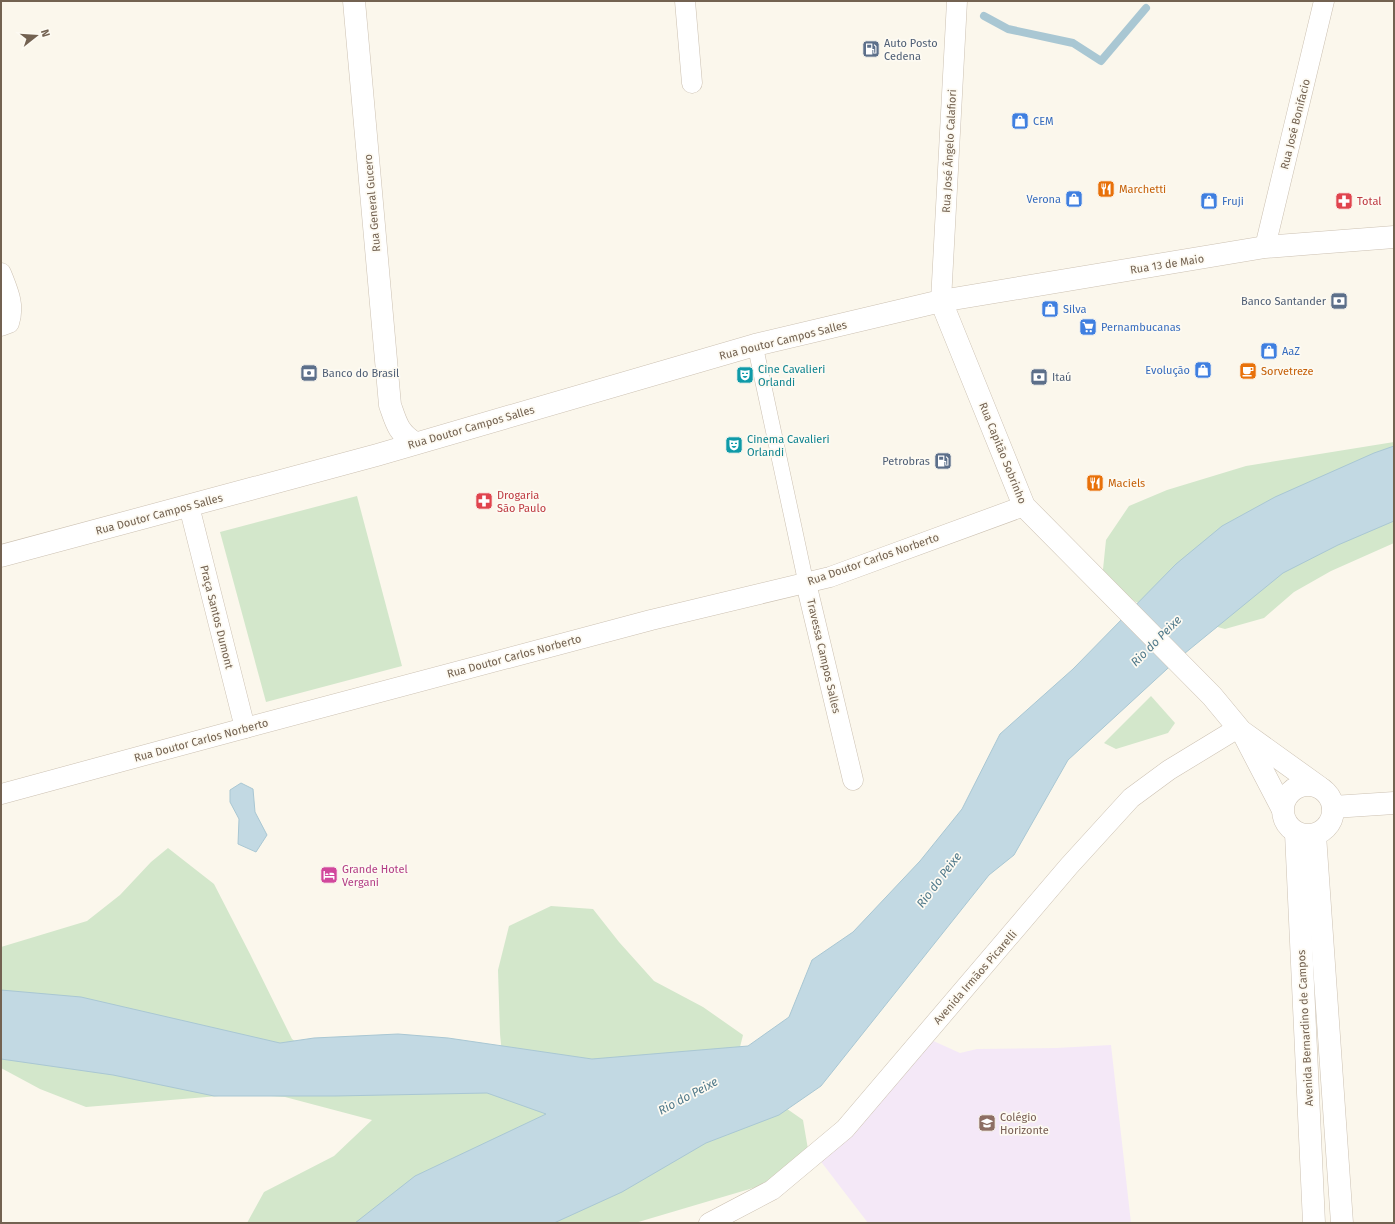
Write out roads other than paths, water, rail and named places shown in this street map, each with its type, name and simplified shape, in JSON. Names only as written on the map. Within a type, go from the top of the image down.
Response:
[{"type":"street","name":"Rua General Gucero","points":[[354,1],[390,405],[398,427],[406,438],[415,443]]},
{"type":"street","points":[[684,1],[692,83]]},
{"type":"street","name":"Rua José Ângelo Calafiori","points":[[941,301],[957,1]]},
{"type":"street","name":"Rua José Bonifacio","points":[[1265,247],[1324,1]]},
{"type":"street","name":"Rua 13 de Maio","points":[[941,301],[1265,247],[1394,237]]},
{"type":"street","points":[[1,273],[10,296],[12,314],[9,324],[1,326]]},
{"type":"street","name":"Rua Doutor Campos Salles","points":[[1,556],[377,455],[754,345],[941,301]]},
{"type":"street","name":"Rua Capitão Sobrinho","points":[[941,301],[1024,506],[1212,696],[1240,729]]},
{"type":"street","name":"Travessa Campos Salles","points":[[754,345],[806,583],[853,780]]},
{"type":"street","name":"Rua General Gucero","points":[[377,455],[390,405]]},
{"type":"street","name":"Praça Santos Dumont","points":[[189,506],[245,728]]},
{"type":"street","name":"Rua Doutor Carlos Norberto","points":[[1,794],[650,620],[830,577],[1024,506]]},
{"type":"street","points":[[1240,729],[1320,787],[1327,794],[1332,802],[1333,812],[1331,822],[1324,830],[1306,834],[1288,827],[1283,818],[1282,808],[1240,729]]},
{"type":"street","name":"Avenida Irmãos Picarelli","points":[[709,1223],[772,1190],[845,1129],[1069,866],[1131,798],[1169,770],[1240,729]]},
{"type":"street","points":[[1282,808],[1285,798],[1291,790],[1300,785],[1310,784],[1320,787]]},
{"type":"street","points":[[1333,807],[1394,803]]},
{"type":"street","name":"Avenida Bernardino de Campos","points":[[1306,834],[1314,1223]]},
{"type":"street","name":"Avenida Bernardino de Campos","points":[[1306,834],[1342,1223]]},
{"type":"water","name":"Rio do Peixe","points":[[1394,446],[1394,521],[1338,545],[1283,573],[1179,658],[1068,760],[1014,855],[989,875],[821,1086],[779,1115],[706,1143],[622,1192],[554,1223],[355,1223],[415,1176],[546,1114],[487,1093],[335,1096],[214,1096],[113,1075],[1,1059],[1,990],[81,997],[280,1043],[314,1038],[398,1034],[448,1038],[592,1059],[748,1046],[789,1017],[812,960],[853,932],[920,861],[962,809],[1000,734],[1073,669],[1176,564],[1222,526],[1275,497],[1374,453]]},
{"type":"water","points":[[241,783],[253,789],[255,812],[267,835],[256,852],[238,844],[239,819],[230,802],[230,790]]},
{"type":"waterway","points":[[984,16],[1008,29],[1073,43],[1101,61],[1146,8]]},
{"type":"place","name":"Auto Posto Cedena","points":[[871,49]]},
{"type":"place","name":"CEM","points":[[1020,121]]},
{"type":"place","name":"Marchetti","points":[[1106,189]]},
{"type":"place","name":"Verona","points":[[1074,199]]},
{"type":"place","name":"Fruji","points":[[1209,201]]},
{"type":"place","name":"Total","points":[[1344,201]]},
{"type":"place","name":"Banco Santander","points":[[1339,301]]},
{"type":"place","name":"Silva","points":[[1050,309]]},
{"type":"place","name":"Pernambucanas","points":[[1088,327]]},
{"type":"place","name":"AaZ","points":[[1269,351]]},
{"type":"place","name":"Evolução","points":[[1203,370]]},
{"type":"place","name":"Sorvetreze","points":[[1248,371]]},
{"type":"place","name":"Banco do Brasil","points":[[309,373]]},
{"type":"place","name":"Cine Cavalieri Orlandi","points":[[745,375]]},
{"type":"place","name":"Itaú","points":[[1039,377]]},
{"type":"place","name":"Cinema Cavalieri Orlandi","points":[[734,445]]},
{"type":"place","name":"Petrobras","points":[[943,461]]},
{"type":"place","name":"Maciels","points":[[1095,483]]},
{"type":"place","name":"Drogaria São Paulo","points":[[484,501]]},
{"type":"place","name":"Grande Hotel Vergani","points":[[329,875]]},
{"type":"place","name":"Colégio Horizonte","points":[[987,1123]]}]
